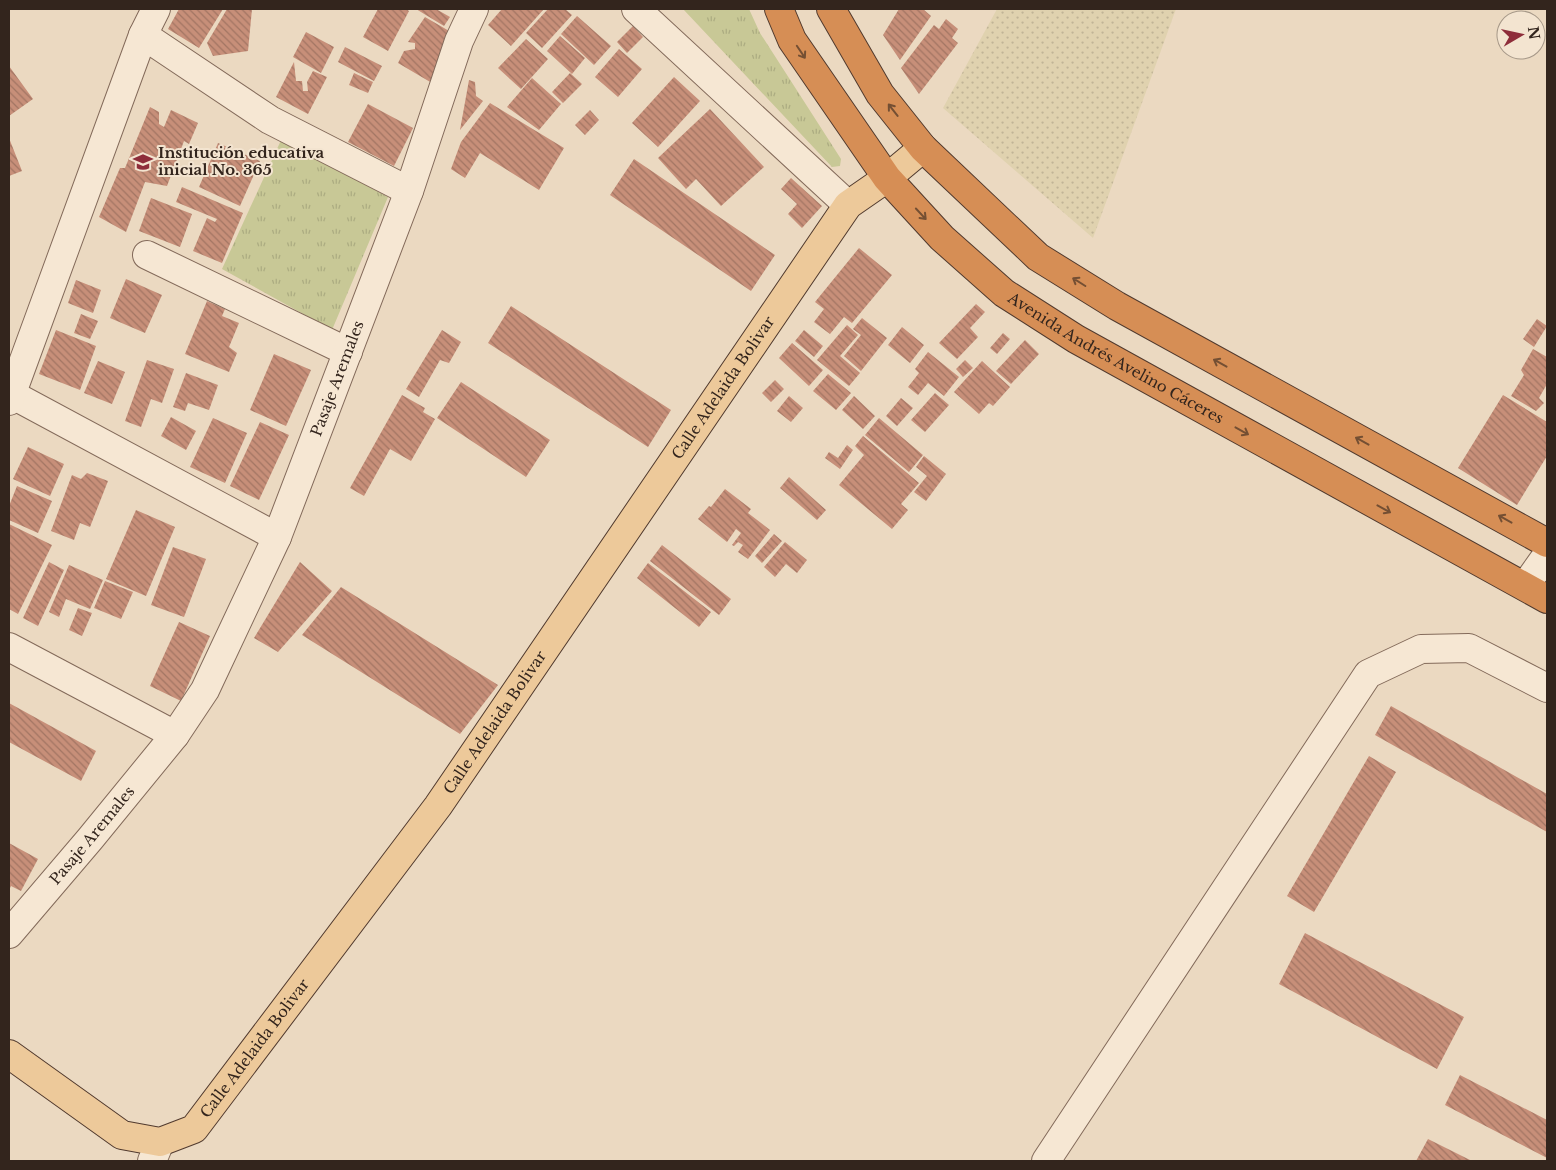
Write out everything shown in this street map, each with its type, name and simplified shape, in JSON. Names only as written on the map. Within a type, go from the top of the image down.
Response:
[{"type":"highway","name":"Avenida Andrés Avelino Cáceres","points":[[779,9],[792,40],[888,178],[942,238],[1004,293],[1076,339],[1536,593]]},
{"type":"highway","points":[[832,9],[880,94],[923,148],[1046,262],[1117,306],[1547,543]]},
{"type":"main road","name":"Calle Adelaida Bolivar","points":[[9,1054],[122,1136],[156,1152],[194,1129],[438,806],[848,205],[888,178],[923,148]]},
{"type":"street","points":[[156,9],[143,35],[10,398],[277,537]]},
{"type":"street","name":"Pasaje Aremales","points":[[9,934],[175,735],[205,690],[277,537],[409,191],[459,41],[474,9]]},
{"type":"street","points":[[636,9],[848,205]]},
{"type":"street","points":[[143,35],[270,120],[409,191]]},
{"type":"street","points":[[147,255],[348,352]]},
{"type":"street","points":[[1536,593],[1547,555]]},
{"type":"street","points":[[9,647],[175,735]]},
{"type":"street","points":[[1046,1161],[1368,674],[1421,649],[1469,648],[1547,688]]},
{"type":"shaded area","points":[[997,9],[1176,9],[1093,238],[943,108]]},
{"type":"green space","points":[[683,9],[749,9],[760,33],[841,159],[840,166],[832,167]]},
{"type":"green space","points":[[282,138],[388,197],[332,330],[222,269]]},
{"type":"building","points":[[179,9],[223,9],[199,48],[168,29]]},
{"type":"building","points":[[227,9],[252,9],[248,51],[213,56],[207,43]]},
{"type":"building","points":[[378,9],[406,9],[409,11],[388,51],[363,37]]},
{"type":"building","points":[[416,9],[436,9],[450,17],[444,26]]},
{"type":"building","points":[[502,9],[544,9],[511,46],[488,25]]},
{"type":"building","points":[[548,9],[565,9],[572,15],[542,48],[526,33]]},
{"type":"building","points":[[899,9],[923,9],[931,16],[900,60],[883,35]]},
{"type":"building","points":[[577,16],[611,46],[594,65],[561,34]]},
{"type":"building","points":[[425,17],[456,35],[437,86],[398,63],[404,51],[415,49],[415,43],[408,42]]},
{"type":"building","points":[[946,19],[958,29],[952,38],[958,43],[919,94],[901,68],[934,25],[939,29]]},
{"type":"building","points":[[633,26],[643,37],[627,53],[617,42]]},
{"type":"building","points":[[306,32],[334,47],[321,73],[293,57]]},
{"type":"building","points":[[560,36],[585,58],[572,74],[547,51]]},
{"type":"building","points":[[526,39],[548,59],[521,89],[498,68]]},
{"type":"building","points":[[345,47],[382,66],[374,81],[338,62]]},
{"type":"building","points":[[619,49],[642,69],[618,97],[595,77]]},
{"type":"building","points":[[294,62],[296,81],[302,81],[303,91],[308,91],[307,82],[313,71],[327,77],[308,114],[276,97]]},
{"type":"building","points":[[9,66],[33,99],[9,116]]},
{"type":"building","points":[[354,73],[373,82],[368,93],[349,85]]},
{"type":"building","points":[[570,73],[582,84],[563,103],[552,92]]},
{"type":"building","points":[[674,77],[700,101],[658,147],[632,123]]},
{"type":"building","points":[[532,78],[561,104],[539,130],[507,107]]},
{"type":"building","points":[[469,80],[475,82],[476,96],[483,101],[460,130]]},
{"type":"building","points":[[490,103],[564,148],[539,190],[480,153],[465,178],[451,169],[461,142]]},
{"type":"building","points":[[368,104],[413,128],[394,166],[348,142]]},
{"type":"building","points":[[150,107],[159,112],[159,124],[164,127],[171,110],[198,123],[189,144],[184,141],[167,186],[145,182],[126,232],[99,217],[120,168],[125,168]]},
{"type":"building","points":[[710,109],[764,167],[721,206],[696,179],[686,189],[658,158]]},
{"type":"building","points":[[590,110],[599,120],[585,135],[575,125]]},
{"type":"building","points":[[9,138],[22,171],[9,176]]},
{"type":"building","points":[[218,143],[260,161],[240,206],[199,187]]},
{"type":"building","points":[[634,159],[775,255],[751,291],[610,195]]},
{"type":"building","points":[[791,178],[822,206],[802,228],[788,214],[797,204],[781,189]]},
{"type":"building","points":[[182,187],[243,213],[222,263],[193,251],[207,218],[215,222],[217,219],[176,202]]},
{"type":"building","points":[[151,198],[192,214],[180,247],[139,231]]},
{"type":"building","points":[[859,248],[892,275],[852,323],[844,317],[830,334],[814,322],[824,309],[815,302]]},
{"type":"building","points":[[126,279],[162,295],[145,333],[110,318]]},
{"type":"building","points":[[76,280],[101,290],[93,313],[68,303]]},
{"type":"building","points":[[207,301],[225,309],[222,316],[239,323],[229,347],[237,353],[229,372],[185,354]]},
{"type":"building","points":[[976,304],[985,312],[970,328],[978,337],[957,359],[939,343]]},
{"type":"building","points":[[511,306],[671,410],[648,447],[488,343]]},
{"type":"building","points":[[81,314],[98,321],[90,339],[74,333]]},
{"type":"building","points":[[862,318],[887,338],[861,371],[844,356],[861,335],[853,329]]},
{"type":"building","points":[[1537,319],[1547,326],[1534,347],[1523,339]]},
{"type":"building","points":[[847,325],[858,335],[840,356],[860,373],[849,386],[817,360]]},
{"type":"building","points":[[902,327],[924,345],[910,363],[888,345]]},
{"type":"building","points":[[56,330],[96,346],[80,390],[39,374]]},
{"type":"building","points":[[442,330],[461,342],[449,363],[440,360],[419,397],[406,389]]},
{"type":"building","points":[[804,330],[823,346],[814,357],[795,341]]},
{"type":"building","points":[[1003,333],[1010,339],[997,354],[990,348]]},
{"type":"building","points":[[1025,340],[1039,354],[1011,384],[996,371]]},
{"type":"building","points":[[792,343],[823,370],[809,386],[779,358]]},
{"type":"building","points":[[1533,349],[1547,357],[1547,384],[1539,398],[1544,403],[1536,411],[1511,396],[1524,375],[1521,370]]},
{"type":"building","points":[[928,352],[959,377],[944,396],[928,383],[918,395],[908,387],[919,373],[915,369]]},
{"type":"building","points":[[274,354],[311,370],[286,426],[250,410]]},
{"type":"building","points":[[147,360],[174,369],[162,403],[151,399],[141,427],[125,421]]},
{"type":"building","points":[[965,360],[973,368],[963,377],[956,369]]},
{"type":"building","points":[[98,361],[125,372],[112,404],[84,393]]},
{"type":"building","points":[[982,361],[1010,387],[993,406],[989,403],[979,414],[954,392]]},
{"type":"building","points":[[186,373],[218,385],[209,410],[188,403],[185,411],[173,407]]},
{"type":"building","points":[[828,374],[851,393],[836,410],[813,391]]},
{"type":"building","points":[[775,380],[784,389],[771,402],[762,393]]},
{"type":"building","points":[[461,382],[550,440],[526,477],[437,418]]},
{"type":"building","points":[[935,393],[949,405],[925,432],[911,420]]},
{"type":"building","points":[[402,395],[425,408],[423,412],[435,419],[411,461],[390,449],[364,496],[350,488]]},
{"type":"building","points":[[1503,395],[1547,422],[1547,456],[1517,505],[1458,468]]},
{"type":"building","points":[[789,396],[803,408],[791,422],[777,411]]},
{"type":"building","points":[[854,396],[875,416],[863,429],[842,410]]},
{"type":"building","points":[[901,398],[913,408],[897,426],[886,416]]},
{"type":"building","points":[[171,417],[196,431],[186,450],[161,436]]},
{"type":"building","points":[[213,418],[247,433],[225,483],[190,467]]},
{"type":"building","points":[[879,418],[923,455],[909,472],[865,435]]},
{"type":"building","points":[[260,422],[289,435],[259,500],[230,486]]},
{"type":"building","points":[[863,436],[919,483],[901,504],[908,510],[892,529],[839,485],[864,455],[855,446]]},
{"type":"building","points":[[847,445],[853,450],[840,469],[825,458],[829,452],[838,458]]},
{"type":"building","points":[[28,447],[64,464],[50,496],[13,479]]},
{"type":"building","points":[[924,456],[946,474],[926,501],[914,492],[927,476],[916,467]]},
{"type":"building","points":[[87,473],[108,481],[90,527],[80,523],[74,540],[51,531],[72,475],[81,479]]},
{"type":"building","points":[[789,477],[826,510],[817,520],[780,488]]},
{"type":"building","points":[[17,486],[52,501],[38,533],[9,520],[9,506]]},
{"type":"building","points":[[725,489],[751,509],[748,513],[770,530],[748,559],[738,552],[743,545],[738,542],[734,546],[732,545],[741,533],[736,529],[727,542],[698,519],[709,506],[711,507]]},
{"type":"building","points":[[136,510],[175,527],[146,596],[106,579]]},
{"type":"building","points":[[9,524],[52,545],[18,614],[9,609]]},
{"type":"building","points":[[774,534],[782,541],[762,563],[755,556]]},
{"type":"building","points":[[785,542],[807,560],[797,573],[786,564],[775,577],[764,567]]},
{"type":"building","points":[[662,545],[731,599],[719,615],[650,561]]},
{"type":"building","points":[[173,547],[206,559],[184,617],[151,605]]},
{"type":"building","points":[[49,562],[64,570],[38,626],[23,618]]},
{"type":"building","points":[[300,562],[332,591],[278,652],[254,638]]},
{"type":"building","points":[[648,563],[711,612],[699,627],[637,578]]},
{"type":"building","points":[[69,565],[103,580],[90,609],[66,599],[59,617],[49,612]]},
{"type":"building","points":[[105,581],[133,592],[121,619],[94,608]]},
{"type":"building","points":[[341,587],[498,685],[460,734],[302,635]]},
{"type":"building","points":[[78,608],[92,613],[82,636],[69,630]]},
{"type":"building","points":[[179,622],[210,636],[181,701],[150,686]]},
{"type":"building","points":[[9,703],[96,751],[81,781],[9,742]]},
{"type":"building","points":[[1391,706],[1547,794],[1547,832],[1375,735]]},
{"type":"building","points":[[1369,756],[1396,772],[1314,912],[1287,896]]},
{"type":"building","points":[[9,843],[38,859],[21,891],[11,886],[9,890]]},
{"type":"building","points":[[1305,933],[1464,1017],[1437,1069],[1279,984]]},
{"type":"building","points":[[1460,1075],[1547,1120],[1547,1158],[1445,1105]]},
{"type":"building","points":[[1428,1139],[1472,1161],[1416,1161]]},
{"type":"place","name":"Institución educativa inicial No. 365","points":[[143,162]]}]
